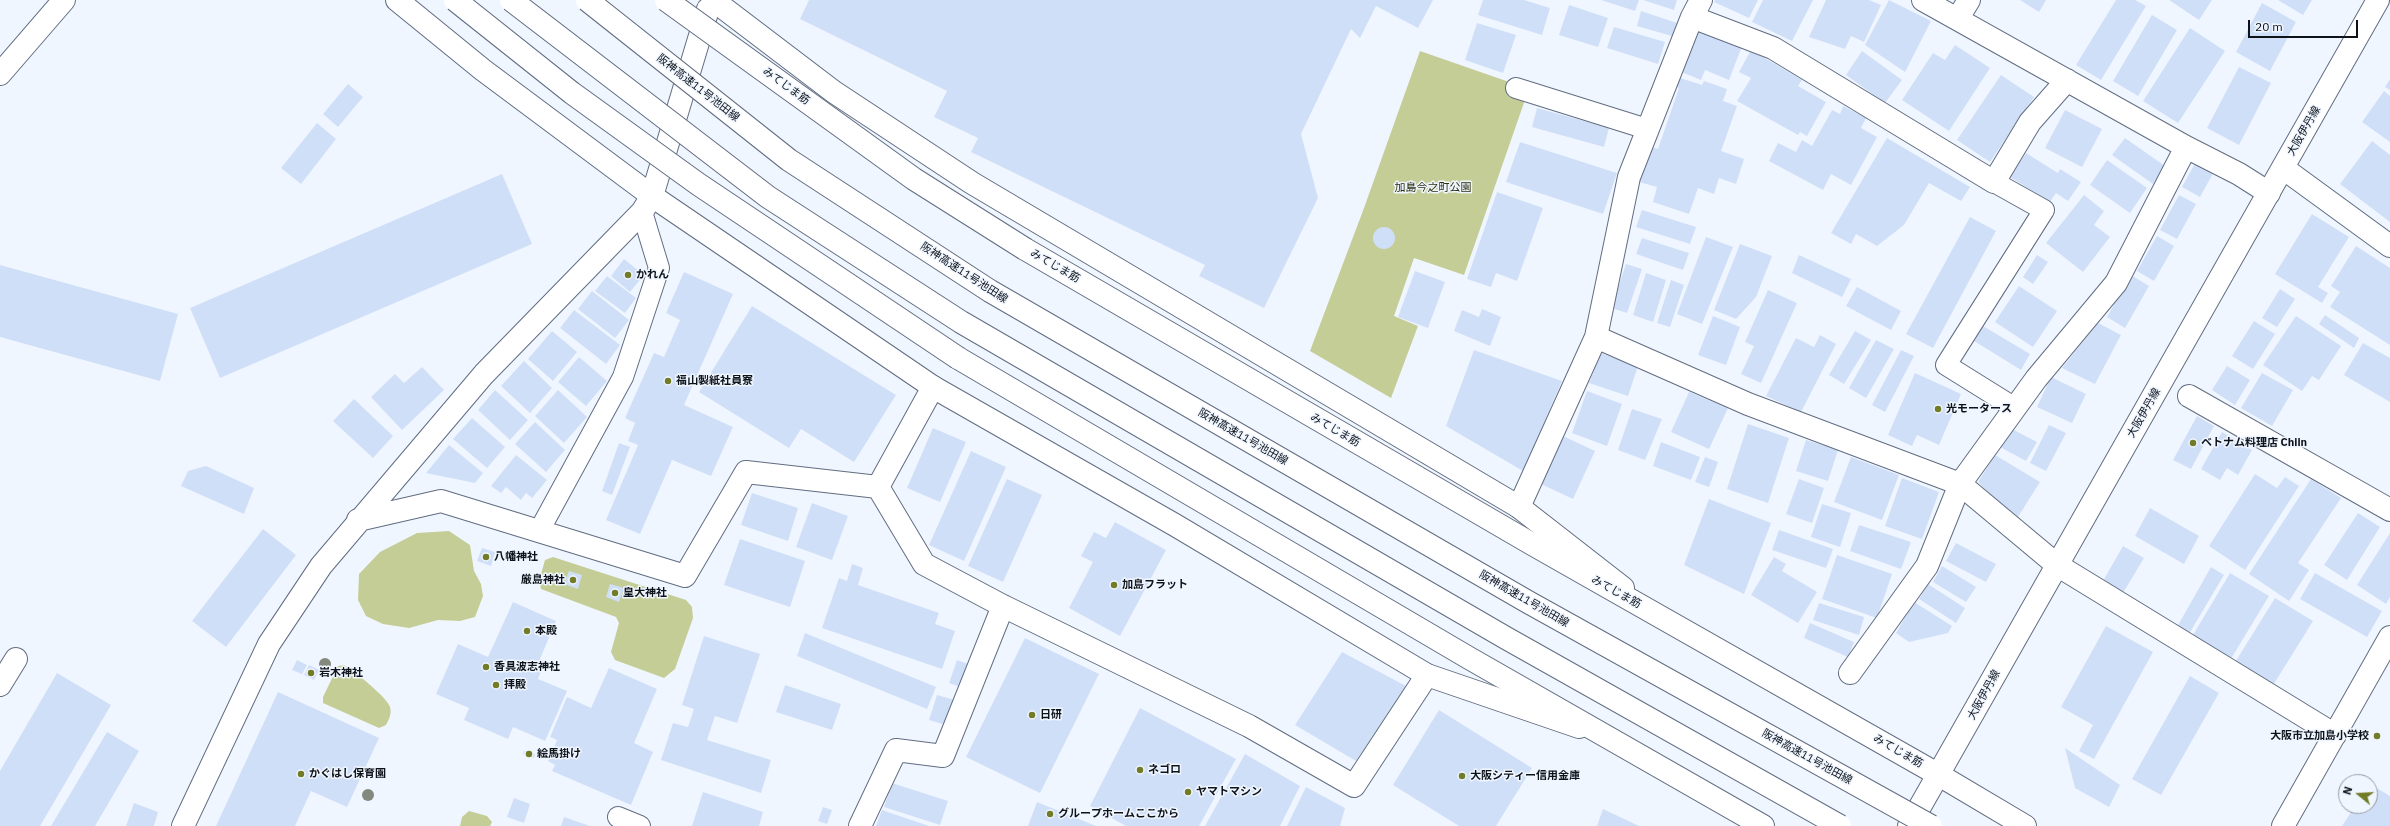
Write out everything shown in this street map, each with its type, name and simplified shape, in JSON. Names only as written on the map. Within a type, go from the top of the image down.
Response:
[{"type":"main road","points":[[0,74],[64,0]]},
{"type":"main road","points":[[397,0],[647,204],[933,387],[1175,525],[1427,675],[1601,735]]},
{"type":"main road","points":[[455,0],[572,93],[698,184],[958,358],[1601,735],[1763,826]]},
{"type":"main road","points":[[511,0],[768,197],[961,322],[1513,642],[1840,826]]},
{"type":"main road","name":"阪神高速11号池田線","points":[[587,0],[789,160],[990,291],[1528,602],[1931,826]]},
{"type":"main road","name":"みてじま筋","points":[[666,0],[914,179],[1025,249],[1525,540],[1939,775],[2025,826]]},
{"type":"main road","points":[[183,826],[269,644],[321,566],[358,520],[484,374],[647,204],[712,0],[834,92],[972,183],[1519,507],[1660,617]]},
{"type":"main road","points":[[1923,0],[1964,9],[2067,80],[2186,147],[2239,174],[2269,193]]},
{"type":"main road","name":"大阪伊丹線","points":[[1909,826],[2378,0]]},
{"type":"main road","points":[[1519,507],[1596,337],[1629,177],[1647,129],[1697,9],[1773,48],[1994,182],[2030,122],[2067,80]]},
{"type":"main road","points":[[1850,673],[1927,566],[1960,484],[2036,379],[2116,283],[2186,147]]},
{"type":"main road","points":[[2283,168],[2390,246]]},
{"type":"main road","points":[[1596,337],[1748,404],[1960,484],[2057,564],[2335,735]]},
{"type":"main road","points":[[878,487],[933,387]]},
{"type":"main road","points":[[2189,396],[2390,510]]},
{"type":"main road","points":[[358,520],[441,501],[685,576],[746,472],[878,487]]},
{"type":"main road","points":[[878,487],[924,564],[1003,606],[1249,726],[1354,786],[1427,675]]},
{"type":"main road","points":[[860,826],[896,750],[944,756],[1003,606]]},
{"type":"main road","points":[[2283,826],[2390,637]]},
{"type":"main road","points":[[0,685],[16,659]]},
{"type":"lane","points":[[1516,88],[1647,129]]},
{"type":"lane","points":[[1994,182],[2044,210],[1946,365],[2015,408]]},
{"type":"lane","points":[[539,530],[624,377],[659,268],[647,204]]},
{"type":"lane","points":[[618,817],[640,826]]},
{"type":"green space","name":"加島今之町公園","points":[[1420,51],[1512,83],[1526,97],[1464,275],[1414,258],[1394,316],[1418,326],[1391,398],[1310,351],[1364,208]]},
{"type":"green space","points":[[449,531],[470,545],[474,571],[481,584],[483,596],[475,617],[460,621],[438,620],[409,628],[383,624],[366,616],[358,600],[359,574],[380,552],[417,533]]},
{"type":"green space","points":[[553,557],[686,600],[692,607],[693,618],[675,669],[664,678],[615,660],[611,652],[619,623],[616,617],[541,589],[539,581],[545,560]]},
{"type":"green space","points":[[344,665],[370,684],[388,703],[391,712],[386,725],[379,728],[323,703],[323,697],[338,666]]},
{"type":"green space","points":[[469,811],[487,816],[492,822],[490,826],[460,826],[462,817]]},
{"type":"building","points":[[809,0],[1433,0],[1418,28],[1376,6],[1360,38],[1351,29],[1301,134],[1318,198],[1264,308],[1199,276],[1205,265],[971,152],[978,138],[934,117],[947,91],[800,19]]},
{"type":"building","points":[[1483,0],[1524,0],[1550,8],[1542,35],[1478,15]]},
{"type":"building","points":[[1601,0],[1639,0],[1635,11]]},
{"type":"building","points":[[1643,0],[1677,0],[1674,10]]},
{"type":"building","points":[[1715,0],[1758,0],[1749,18],[1714,2]]},
{"type":"building","points":[[1763,0],[1813,0],[1792,41],[1752,22]]},
{"type":"building","points":[[1826,0],[1869,0],[1881,5],[1864,42],[1851,36],[1845,49],[1809,37]]},
{"type":"building","points":[[1889,0],[1931,21],[1905,72],[1865,45]]},
{"type":"building","points":[[2020,0],[2046,0],[2039,12]]},
{"type":"building","points":[[2116,0],[2135,0],[2146,6],[2101,80],[2076,65]]},
{"type":"building","points":[[2169,0],[2212,0],[2199,20]]},
{"type":"building","points":[[2278,0],[2312,0],[2303,15]]},
{"type":"building","points":[[2262,3],[2296,22],[2270,71],[2236,52]]},
{"type":"building","points":[[1569,5],[1608,18],[1598,47],[1559,35]]},
{"type":"building","points":[[1641,11],[1677,23],[1672,36],[1637,26]]},
{"type":"building","points":[[2152,15],[2177,30],[2138,96],[2113,81]]},
{"type":"building","points":[[1477,23],[1516,35],[1503,73],[1465,60]]},
{"type":"building","points":[[1614,27],[1665,42],[1658,64],[1607,48]]},
{"type":"building","points":[[1696,28],[1742,46],[1729,80],[1705,70],[1701,80],[1679,71]]},
{"type":"building","points":[[2190,28],[2225,51],[2178,123],[2143,101]]},
{"type":"building","points":[[1955,45],[1990,68],[1949,131],[1902,100],[1933,53],[1945,60]]},
{"type":"building","points":[[1751,50],[1802,80],[1798,86],[1826,102],[1807,136],[1800,132],[1798,135],[1737,101],[1751,78],[1739,72]]},
{"type":"building","points":[[1862,51],[1902,80],[1885,103],[1846,75]]},
{"type":"building","points":[[2239,67],[2271,83],[2239,145],[2207,128]]},
{"type":"building","points":[[2001,75],[2034,97],[1990,162],[1957,140]]},
{"type":"building","points":[[1674,76],[1702,85],[1704,81],[1727,89],[1723,101],[1737,106],[1721,151],[1744,159],[1736,184],[1719,178],[1714,194],[1698,188],[1689,214],[1653,202],[1657,187],[1639,182],[1651,147],[1658,149],[1679,88],[1671,85]]},
{"type":"building","points":[[2390,79],[2390,90],[2385,87]]},
{"type":"building","points":[[348,84],[363,97],[338,127],[323,114]]},
{"type":"building","points":[[2384,91],[2390,96],[2390,142],[2362,122]]},
{"type":"building","points":[[1843,106],[1866,118],[1861,128],[1877,137],[1851,185],[1831,174],[1823,190],[1769,161],[1778,143],[1796,152],[1802,140],[1812,146],[1832,110],[1840,114]]},
{"type":"building","points":[[1537,108],[1609,128],[1604,147],[1532,127]]},
{"type":"building","points":[[2065,110],[2102,129],[2082,167],[2045,148]]},
{"type":"building","points":[[317,123],[336,139],[301,184],[281,168]]},
{"type":"building","points":[[1887,138],[1970,187],[1961,201],[1929,183],[1904,225],[1877,246],[1856,234],[1851,244],[1831,233]]},
{"type":"building","points":[[2125,138],[2165,166],[2153,184],[2112,155]]},
{"type":"building","points":[[2372,141],[2390,155],[2390,222],[2340,184]]},
{"type":"building","points":[[1520,142],[1617,173],[1603,214],[1506,182]]},
{"type":"building","points":[[2026,153],[2058,173],[2060,169],[2081,182],[2068,201],[2056,193],[2050,202],[2010,177]]},
{"type":"building","points":[[2198,158],[2216,168],[2200,197],[2182,187]]},
{"type":"building","points":[[2107,160],[2147,188],[2130,213],[2090,185]]},
{"type":"building","points":[[502,174],[532,244],[220,378],[190,308]]},
{"type":"building","points":[[1497,192],[1543,208],[1517,281],[1496,273],[1491,287],[1467,279]]},
{"type":"building","points":[[2084,195],[2104,211],[2094,225],[2110,237],[2083,272],[2046,243]]},
{"type":"building","points":[[2179,195],[2196,204],[2177,239],[2160,230]]},
{"type":"building","points":[[1642,210],[1696,227],[1690,244],[1636,227]]},
{"type":"building","points":[[2312,214],[2349,237],[2318,287],[2328,293],[2322,303],[2275,274]]},
{"type":"building","points":[[1970,217],[1996,231],[1933,348],[1906,334]]},
{"type":"building","points":[[1384,227],[1392,230],[1395,238],[1392,246],[1384,249],[1376,246],[1373,238],[1376,230]]},
{"type":"building","points":[[2157,236],[2174,246],[2154,281],[2137,271]]},
{"type":"building","points":[[1706,237],[1733,247],[1702,324],[1677,314]]},
{"type":"building","points":[[1642,238],[1689,253],[1683,270],[1636,254]]},
{"type":"building","points":[[1740,244],[1772,256],[1756,297],[1736,319],[1714,310]]},
{"type":"building","points":[[2356,246],[2390,268],[2390,345],[2330,307],[2340,292],[2331,286]]},
{"type":"building","points":[[1799,255],[1851,279],[1842,297],[1792,273]]},
{"type":"building","points":[[2037,255],[2048,262],[2033,284],[2023,277]]},
{"type":"building","points":[[624,259],[644,275],[630,292],[611,276]]},
{"type":"building","points":[[1626,264],[1642,269],[1627,313],[1611,308]]},
{"type":"building","points":[[0,265],[178,314],[160,381],[0,337]]},
{"type":"building","points":[[1415,271],[1445,282],[1428,328],[1398,317]]},
{"type":"building","name":"福山製紙社員寮","points":[[684,272],[733,294],[684,405],[733,427],[711,476],[672,460],[640,534],[606,520],[638,445],[628,441],[635,423],[625,418],[654,353],[664,357],[680,320],[666,313]]},
{"type":"building","points":[[1646,273],[1666,280],[1653,322],[1633,315]]},
{"type":"building","points":[[2131,275],[2149,286],[2125,328],[2107,317]]},
{"type":"building","points":[[607,276],[636,298],[625,313],[595,291]]},
{"type":"building","points":[[1671,280],[1684,285],[1670,327],[1657,323]]},
{"type":"building","points":[[2019,286],[2057,311],[2033,347],[1995,322]]},
{"type":"building","points":[[1857,287],[1901,311],[1891,330],[1846,306]]},
{"type":"building","points":[[2280,289],[2295,299],[2277,327],[2262,318]]},
{"type":"building","points":[[1768,290],[1797,303],[1761,383],[1741,374],[1754,346],[1745,342]]},
{"type":"building","points":[[592,291],[629,320],[615,338],[578,309]]},
{"type":"building","points":[[752,306],[896,395],[854,462],[801,429],[789,448],[699,392]]},
{"type":"building","points":[[1482,309],[1501,317],[1490,346],[1454,331],[1462,310],[1479,317]]},
{"type":"building","points":[[574,310],[620,345],[606,364],[560,328]]},
{"type":"building","points":[[2325,315],[2359,338],[2354,348],[2319,324]]},
{"type":"building","points":[[1713,316],[1740,327],[1726,365],[1698,355]]},
{"type":"building","points":[[2296,316],[2341,346],[2319,380],[2312,376],[2302,391],[2263,365]]},
{"type":"building","points":[[2254,321],[2275,334],[2253,369],[2232,356]]},
{"type":"building","points":[[2098,323],[2121,335],[2095,384],[2062,368]]},
{"type":"building","points":[[1983,326],[2030,354],[2021,370],[1974,341]]},
{"type":"building","points":[[552,331],[577,352],[553,381],[528,359]]},
{"type":"building","points":[[1855,331],[1871,340],[1844,384],[1829,375]]},
{"type":"building","points":[[1820,335],[1836,344],[1801,412],[1766,396],[1796,338],[1814,347]]},
{"type":"building","points":[[1876,340],[1894,349],[1866,398],[1849,388]]},
{"type":"building","points":[[2363,343],[2390,358],[2390,402],[2344,375]]},
{"type":"building","points":[[1474,350],[1562,381],[1523,471],[1446,426]]},
{"type":"building","points":[[1617,350],[1639,363],[1628,396],[1589,383],[1601,353],[1614,358]]},
{"type":"building","points":[[1901,350],[1914,356],[1885,412],[1872,405]]},
{"type":"building","points":[[579,357],[607,381],[586,406],[558,382]]},
{"type":"building","points":[[524,361],[552,388],[530,413],[501,386]]},
{"type":"building","points":[[2227,366],[2250,380],[2235,405],[2212,390]]},
{"type":"building","points":[[422,367],[444,390],[402,430],[371,397],[395,374],[404,383]]},
{"type":"building","points":[[1915,373],[1961,394],[1939,445],[1917,435],[1912,446],[1888,435]]},
{"type":"building","points":[[2262,373],[2293,390],[2272,426],[2241,408]]},
{"type":"building","points":[[2051,377],[2086,394],[2072,423],[2037,407]]},
{"type":"building","points":[[495,390],[528,420],[510,440],[478,410]]},
{"type":"building","points":[[558,390],[587,417],[564,443],[535,416]]},
{"type":"building","points":[[1587,391],[1622,404],[1607,446],[1572,433]]},
{"type":"building","points":[[1689,392],[1728,408],[1709,449],[1671,432]]},
{"type":"building","points":[[354,399],[393,436],[373,458],[333,421]]},
{"type":"building","points":[[1632,409],[1662,419],[1645,460],[1618,450]]},
{"type":"building","points":[[2197,416],[2214,426],[2191,469],[2173,460]]},
{"type":"building","points":[[472,418],[505,447],[487,468],[453,439]]},
{"type":"building","points":[[535,422],[565,450],[546,472],[515,444]]},
{"type":"building","points":[[1748,424],[1789,438],[1768,503],[1727,489]]},
{"type":"building","points":[[2049,425],[2066,433],[2046,471],[2030,463]]},
{"type":"building","points":[[933,428],[966,442],[940,502],[907,488]]},
{"type":"building","points":[[2010,428],[2037,442],[2026,461],[2000,447]]},
{"type":"building","points":[[2222,432],[2252,450],[2238,475],[2227,468],[2220,480],[2201,469]]},
{"type":"building","points":[[1563,436],[1595,451],[1573,499],[1541,484]]},
{"type":"building","points":[[1806,440],[1838,450],[1828,481],[1796,471]]},
{"type":"building","points":[[1661,442],[1700,457],[1691,480],[1653,466]]},
{"type":"building","points":[[619,443],[630,447],[612,495],[602,491]]},
{"type":"building","points":[[449,445],[483,473],[475,483],[426,473]]},
{"type":"building","points":[[971,451],[1006,467],[964,561],[929,545]]},
{"type":"building","points":[[516,455],[547,480],[532,498],[526,493],[521,500],[506,487],[501,493],[491,486]]},
{"type":"building","points":[[1995,455],[2040,482],[2016,520],[1978,482]]},
{"type":"building","points":[[1705,457],[1718,462],[1709,487],[1695,482]]},
{"type":"building","points":[[1851,457],[1899,475],[1882,520],[1834,502]]},
{"type":"building","points":[[206,466],[254,488],[244,514],[181,486],[188,471]]},
{"type":"building","points":[[2255,474],[2277,488],[2285,477],[2299,486],[2245,570],[2209,546]]},
{"type":"building","points":[[1902,478],[1939,492],[1922,539],[1885,526]]},
{"type":"building","points":[[1007,479],[1042,495],[1003,582],[968,566]]},
{"type":"building","points":[[1799,479],[1824,488],[1812,523],[1786,514]]},
{"type":"building","points":[[2311,479],[2341,498],[2298,563],[2309,570],[2289,601],[2249,574]]},
{"type":"building","points":[[752,493],[798,508],[788,541],[741,525]]},
{"type":"building","points":[[1709,499],[1771,523],[1744,594],[1684,565]]},
{"type":"building","points":[[812,503],[848,516],[832,560],[796,547]]},
{"type":"building","points":[[1822,504],[1851,513],[1840,547],[1811,537]]},
{"type":"building","points":[[2150,508],[2199,536],[2184,564],[2135,536]]},
{"type":"building","points":[[2358,513],[2380,527],[2347,580],[2324,565]]},
{"type":"building","name":"加島フラット","points":[[1115,522],[1166,550],[1120,636],[1069,608],[1093,562],[1081,556],[1094,532],[1106,538]]},
{"type":"building","points":[[1859,525],[1911,542],[1901,569],[1850,551]]},
{"type":"building","points":[[263,529],[296,555],[226,647],[192,621]]},
{"type":"building","points":[[1779,530],[1833,549],[1826,568],[1772,550]]},
{"type":"building","points":[[2390,533],[2390,597],[2386,604],[2357,585]]},
{"type":"building","points":[[740,539],[805,561],[790,607],[724,585]]},
{"type":"building","points":[[1956,543],[1996,564],[1986,582],[1946,561]]},
{"type":"building","points":[[2123,546],[2144,558],[2123,593],[2103,581]]},
{"type":"building","name":"八幡神社","points":[[482,548],[495,552],[491,566],[477,561]]},
{"type":"building","points":[[1837,555],[1892,574],[1877,618],[1822,599]]},
{"type":"building","points":[[1774,557],[1786,564],[1782,571],[1817,592],[1798,623],[1751,595]]},
{"type":"building","points":[[852,564],[863,568],[858,585],[939,613],[935,624],[955,631],[942,669],[822,628],[839,578],[847,581]]},
{"type":"building","points":[[1942,566],[1976,587],[1966,602],[1933,582]]},
{"type":"building","points":[[2211,567],[2224,575],[2189,634],[2177,627]]},
{"type":"building","name":"厳島神社","points":[[569,571],[582,575],[578,589],[564,584]]},
{"type":"building","points":[[2230,573],[2269,596],[2229,662],[2190,640]]},
{"type":"building","points":[[2315,573],[2382,611],[2367,637],[2300,599]]},
{"type":"building","name":"皇大神社","points":[[610,584],[624,588],[619,602],[606,597]]},
{"type":"building","points":[[1928,584],[1965,608],[1956,623],[1919,599]]},
{"type":"building","points":[[2275,598],[2313,621],[2272,687],[2234,664]]},
{"type":"building","name":"拝殿","points":[[513,602],[556,621],[540,659],[545,661],[538,679],[567,691],[545,741],[513,727],[508,739],[464,720],[469,708],[436,694],[458,644],[488,657]]},
{"type":"building","points":[[1914,602],[1952,626],[1948,633],[1909,642],[1896,633]]},
{"type":"building","points":[[1819,603],[1864,617],[1859,635],[1813,620]]},
{"type":"building","points":[[1810,623],[1854,642],[1848,657],[1804,638]]},
{"type":"building","points":[[2106,626],[2153,652],[2094,759],[2079,751],[2093,725],[2061,707]]},
{"type":"building","points":[[805,633],[936,687],[927,709],[797,656]]},
{"type":"building","points":[[704,636],[760,654],[737,723],[715,716],[707,740],[771,760],[761,793],[661,760],[673,723],[688,727],[694,709],[682,705]]},
{"type":"building","name":"日研","points":[[1025,638],[1099,674],[1040,793],[966,757]]},
{"type":"building","points":[[1342,652],[1406,686],[1356,761],[1295,725]]},
{"type":"building","points":[[297,660],[307,665],[302,674],[292,670]]},
{"type":"building","points":[[957,660],[968,664],[960,687],[949,683]]},
{"type":"building","name":"岩木神社","points":[[309,665],[319,670],[314,680],[304,675]]},
{"type":"building","points":[[609,668],[657,689],[634,743],[653,752],[631,805],[552,771],[555,765],[548,761],[557,740],[550,737],[567,697],[591,708]]},
{"type":"building","points":[[57,673],[111,705],[40,826],[0,826],[0,771]]},
{"type":"building","points":[[2190,676],[2219,693],[2161,795],[2132,779]]},
{"type":"building","points":[[785,685],[841,704],[832,730],[776,712]]},
{"type":"building","name":"かぐはし保育園","points":[[278,692],[379,738],[347,807],[311,791],[295,826],[216,826]]},
{"type":"building","points":[[937,695],[955,700],[946,725],[929,720]]},
{"type":"building","points":[[1140,708],[1236,759],[1199,826],[1126,826],[1090,806]]},
{"type":"building","name":"大阪シティー信用金庫","points":[[1439,710],[1532,768],[1496,826],[1459,826],[1393,785]]},
{"type":"building","points":[[107,732],[139,751],[95,826],[51,826]]},
{"type":"building","points":[[2065,748],[2120,785],[2109,807],[2075,788]]},
{"type":"building","name":"絵馬掛け","points":[[524,751],[535,754],[534,758],[523,754]]},
{"type":"building","points":[[1245,754],[1300,786],[1280,826],[1205,826]]},
{"type":"building","points":[[892,783],[948,801],[940,825],[884,807]]},
{"type":"building","points":[[1306,787],[1345,808],[1340,826],[1287,826]]},
{"type":"building","points":[[2378,789],[2390,796],[2390,826],[2342,826],[2350,814],[2378,814]]},
{"type":"building","points":[[703,792],[763,812],[759,826],[692,826]]},
{"type":"building","points":[[514,798],[530,804],[524,823],[507,817]]},
{"type":"building","name":"グループホームここから","points":[[1037,802],[1096,826],[1028,826]]},
{"type":"building","points":[[134,803],[158,812],[154,826],[126,826]]},
{"type":"building","points":[[823,807],[832,810],[827,824],[818,821]]},
{"type":"building","points":[[1603,809],[1639,826],[1597,826]]},
{"type":"building","points":[[882,810],[929,826],[876,826]]},
{"type":"building","points":[[564,817],[590,826],[561,826]]},
{"type":"place","name":"かれん","points":[[628,275]]},
{"type":"place","name":"福山製紙社員寮","points":[[668,381]]},
{"type":"place","name":"光モータース","points":[[1938,409]]},
{"type":"place","name":"ベトナム料理店 Chiin","points":[[2193,443]]},
{"type":"place","name":"八幡神社","points":[[486,557]]},
{"type":"place","name":"厳島神社","points":[[573,580]]},
{"type":"place","name":"加島フラット","points":[[1114,585]]},
{"type":"place","name":"皇大神社","points":[[615,593]]},
{"type":"place","name":"本殿","points":[[527,631]]},
{"type":"place","name":"香具波志神社","points":[[486,667]]},
{"type":"place","name":"岩木神社","points":[[311,673]]},
{"type":"place","name":"拝殿","points":[[496,685]]},
{"type":"place","name":"日研","points":[[1032,715]]},
{"type":"place","name":"大阪市立加島小学校","points":[[2377,736]]},
{"type":"place","name":"絵馬掛け","points":[[529,754]]},
{"type":"place","name":"ネゴロ","points":[[1140,770]]},
{"type":"place","name":"かぐはし保育園","points":[[301,774]]},
{"type":"place","name":"大阪シティー信用金庫","points":[[1462,776]]},
{"type":"place","name":"ヤマトマシン","points":[[1188,792]]},
{"type":"place","name":"グループホームここから","points":[[1050,814]]}]
